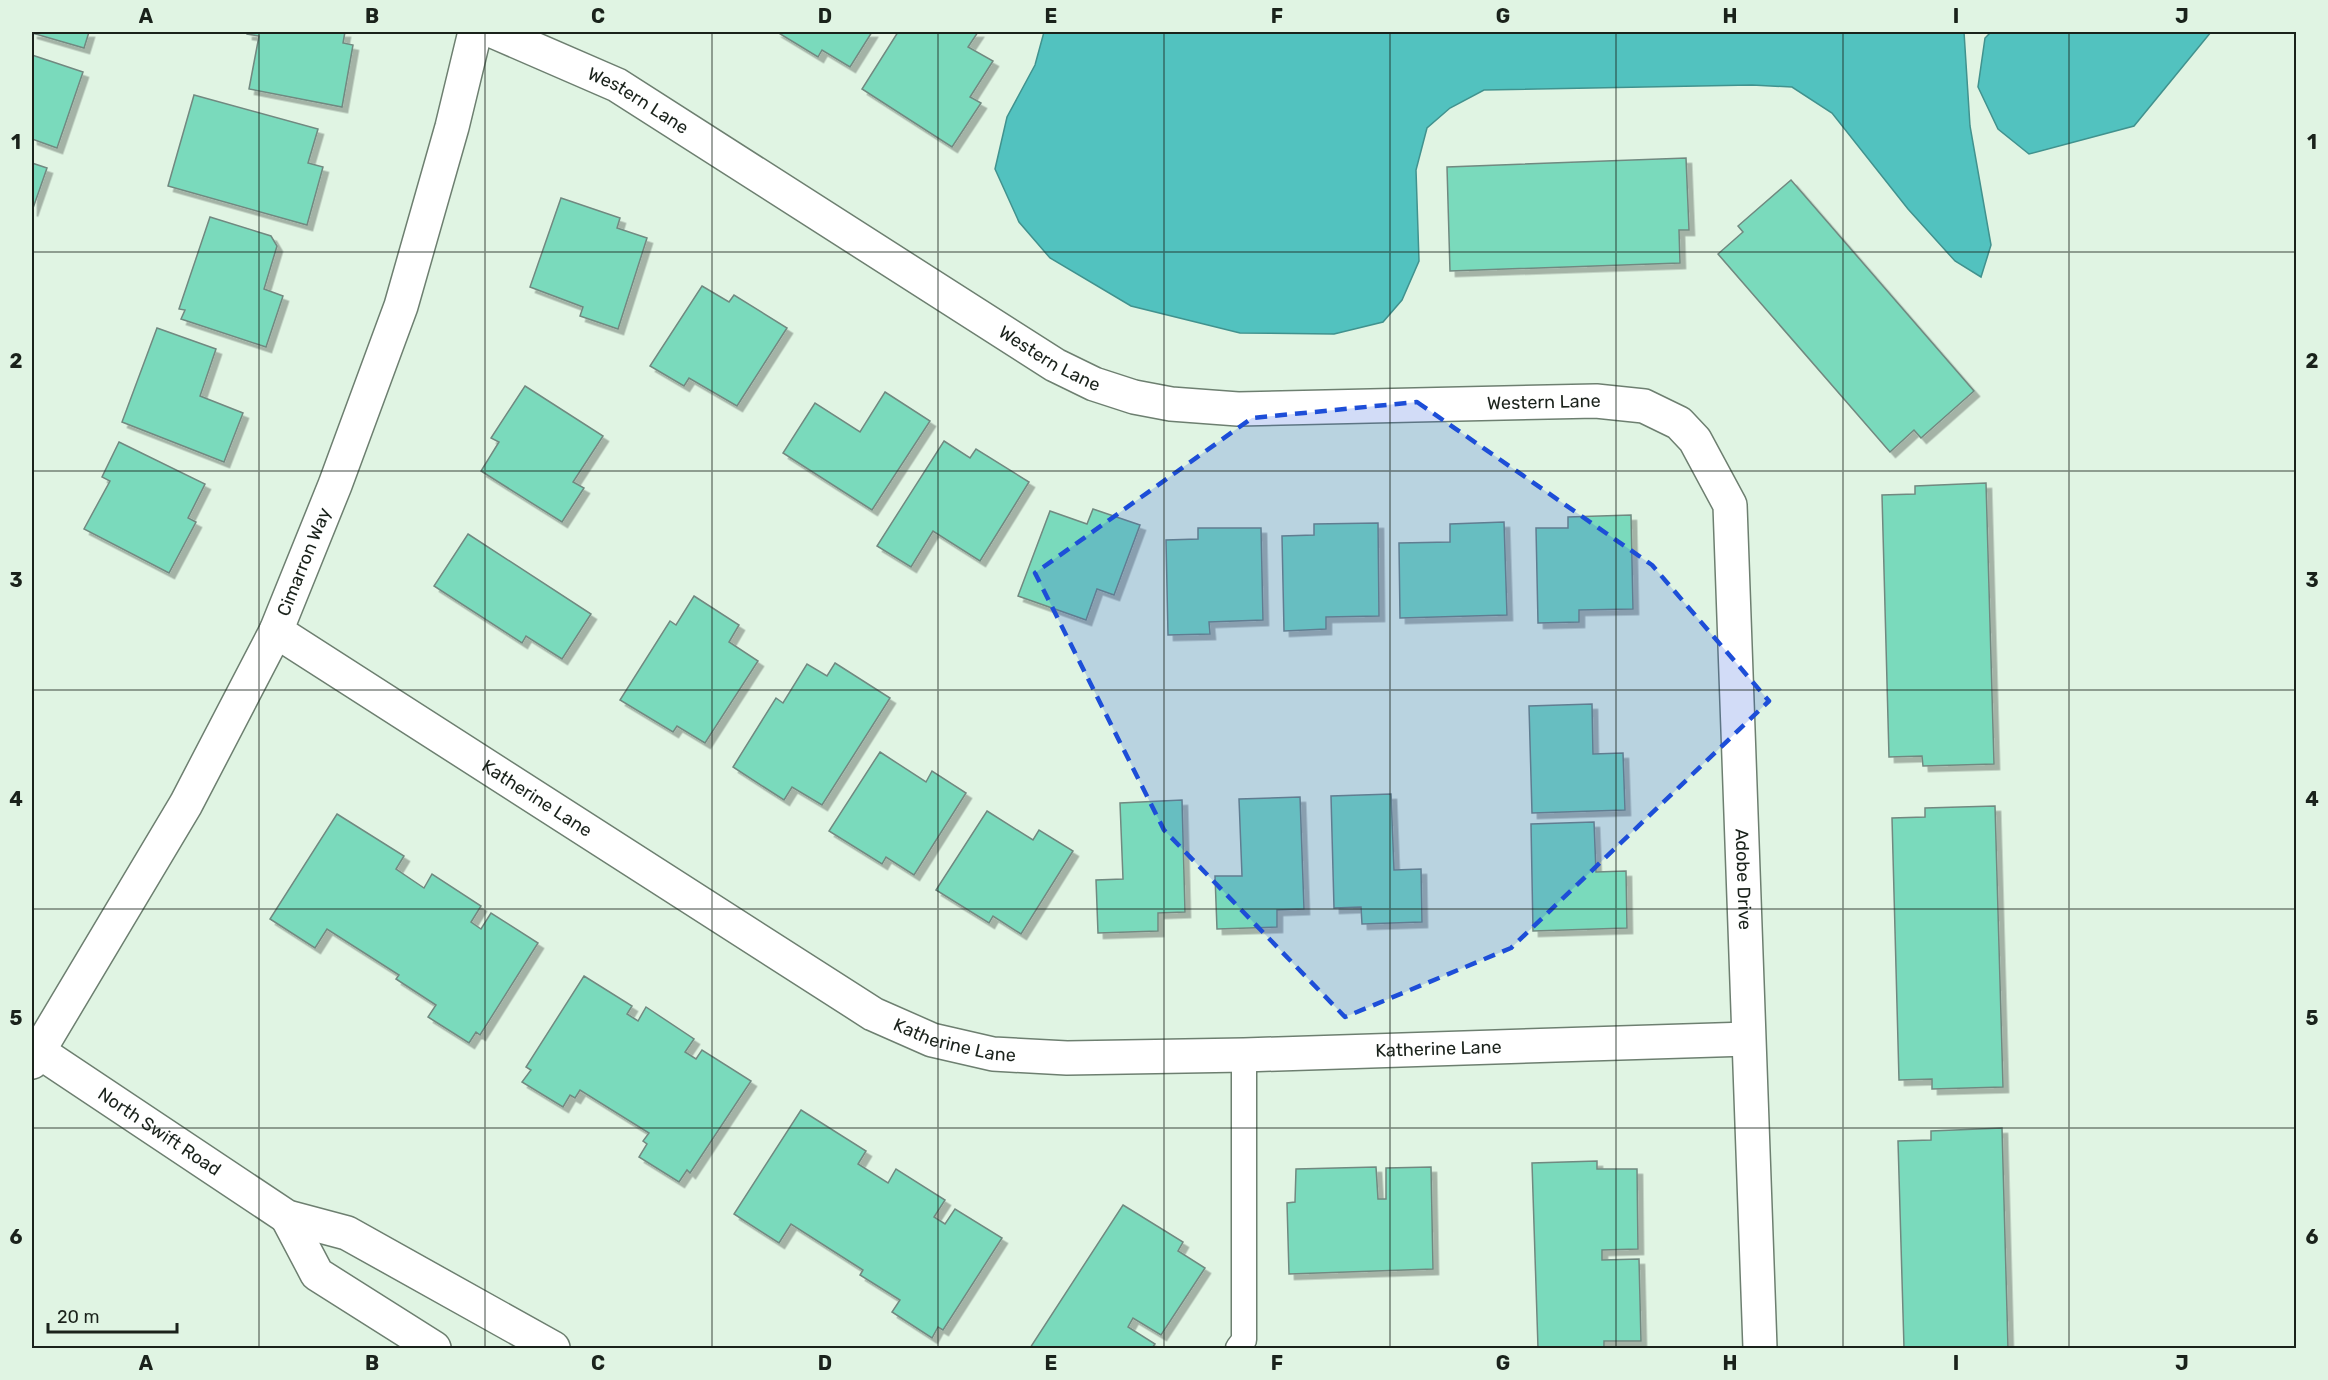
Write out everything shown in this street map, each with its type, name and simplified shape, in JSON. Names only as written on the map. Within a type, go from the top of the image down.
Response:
[{"type":"street","name":"Cimarron Way","points":[[34,1054],[186,804],[276,631],[335,485],[401,306],[452,127],[475,32]]},
{"type":"street","name":"Western Lane","points":[[495,32],[617,85],[1055,365],[1094,384],[1134,397],[1171,404],[1238,409],[1596,401],[1644,406],[1679,423]]},
{"type":"street","name":"Adobe Drive","points":[[1679,423],[1695,440],[1731,506],[1760,1348]]},
{"type":"street","name":"Katherine Lane","points":[[276,631],[873,1014],[932,1040],[993,1054],[1067,1058],[1244,1055],[1748,1039]]},
{"type":"street","name":"North Swift Road","points":[[34,1054],[287,1217],[347,1233],[553,1348]]},
{"type":"street","name":"North Swift Road","points":[[287,1217],[317,1274],[434,1348]]},
{"type":"lane","points":[[1238,1348],[1244,1340],[1244,1055]]},
{"type":"highlighted area","points":[[1417,402],[1652,565],[1769,701],[1511,948],[1345,1017],[1164,830],[1035,573],[1252,418]]},
{"type":"water","points":[[1044,32],[1964,32],[1970,126],[1991,245],[1981,277],[1955,261],[1908,209],[1832,113],[1792,87],[1752,85],[1484,90],[1450,108],[1427,128],[1416,170],[1419,261],[1402,300],[1383,322],[1334,334],[1240,333],[1131,306],[1050,258],[1019,222],[995,169],[1007,117],[1035,65]]},
{"type":"water","points":[[1991,32],[2211,32],[2134,126],[2029,154],[1998,129],[1978,87],[1985,38]]},
{"type":"building","points":[[32,32],[89,32],[84,48]]},
{"type":"building","points":[[247,32],[345,32],[343,43],[353,45],[342,107],[249,89],[259,36],[247,34]]},
{"type":"building","points":[[777,32],[872,32],[850,67],[822,50],[818,57]]},
{"type":"building","points":[[898,32],[978,32],[968,47],[993,61],[970,97],[981,103],[952,147],[862,89]]},
{"type":"building","points":[[32,55],[83,72],[57,148],[32,139]]},
{"type":"building","points":[[194,95],[318,129],[308,163],[323,167],[307,225],[168,186]]},
{"type":"building","points":[[1686,158],[1689,230],[1679,230],[1680,263],[1450,271],[1447,167]]},
{"type":"building","points":[[32,163],[47,168],[32,211]]},
{"type":"building","points":[[1791,180],[1974,391],[1921,438],[1914,430],[1890,452],[1718,254],[1743,232],[1738,226]]},
{"type":"building","points":[[561,198],[620,218],[617,228],[647,238],[618,329],[580,316],[583,307],[530,287]]},
{"type":"building","points":[[210,217],[271,236],[277,246],[264,289],[283,296],[266,347],[181,319],[185,310],[179,309]]},
{"type":"building","points":[[702,286],[729,302],[734,295],[787,328],[737,406],[689,378],[684,386],[650,366]]},
{"type":"building","points":[[157,328],[216,349],[200,396],[243,413],[224,462],[122,422]]},
{"type":"building","points":[[525,386],[603,436],[573,482],[584,488],[562,522],[481,471],[499,442],[491,438]]},
{"type":"building","points":[[885,392],[930,421],[872,510],[783,453],[815,403],[860,432]]},
{"type":"building","points":[[944,441],[970,458],[976,449],[1029,482],[980,561],[933,531],[911,567],[877,546]]},
{"type":"building","points":[[119,442],[205,484],[188,518],[196,522],[169,573],[84,529],[110,481],[102,477]]},
{"type":"building","points":[[1986,483],[1994,764],[1923,766],[1922,756],[1889,757],[1882,495],[1915,494],[1915,486]]},
{"type":"building","points":[[1093,509],[1140,525],[1114,595],[1097,589],[1086,620],[1018,596],[1050,511],[1087,524]]},
{"type":"building","points":[[1631,515],[1633,609],[1579,610],[1579,622],[1538,623],[1536,528],[1568,528],[1568,517]]},
{"type":"building","points":[[1504,522],[1507,615],[1400,618],[1399,543],[1450,542],[1450,524]]},
{"type":"building","points":[[1378,523],[1379,616],[1326,617],[1326,629],[1284,631],[1282,536],[1314,535],[1314,524]]},
{"type":"building","points":[[1198,528],[1261,528],[1263,620],[1209,622],[1210,634],[1168,635],[1166,540],[1198,539]]},
{"type":"building","points":[[468,534],[591,614],[562,659],[526,636],[522,643],[434,586]]},
{"type":"building","points":[[694,596],[739,625],[729,642],[758,661],[705,743],[677,726],[673,732],[620,700],[670,621],[676,625]]},
{"type":"building","points":[[835,663],[890,698],[822,805],[792,787],[784,800],[733,767],[776,698],[783,703],[807,664],[827,676]]},
{"type":"building","points":[[1592,704],[1593,754],[1623,753],[1625,810],[1532,813],[1529,706]]},
{"type":"building","points":[[880,752],[926,782],[932,771],[966,793],[914,875],[886,857],[882,864],[829,831]]},
{"type":"building","points":[[1391,794],[1394,870],[1421,869],[1422,922],[1362,924],[1361,907],[1334,908],[1331,796]]},
{"type":"building","points":[[1300,797],[1304,909],[1277,910],[1277,927],[1217,929],[1215,876],[1242,876],[1239,799]]},
{"type":"building","points":[[1182,800],[1185,912],[1158,913],[1158,931],[1098,933],[1096,880],[1123,879],[1120,803]]},
{"type":"building","points":[[1995,806],[2003,1087],[1932,1089],[1932,1079],[1899,1080],[1892,818],[1925,817],[1925,808]]},
{"type":"building","points":[[987,811],[1033,840],[1039,830],[1073,851],[1021,934],[993,916],[989,923],[936,890]]},
{"type":"building","points":[[337,814],[404,856],[396,869],[424,888],[432,874],[481,906],[471,922],[481,929],[491,913],[538,943],[480,1035],[476,1032],[469,1043],[428,1017],[436,1005],[396,979],[399,975],[327,929],[315,948],[270,919]]},
{"type":"building","points":[[1594,822],[1596,872],[1626,871],[1627,928],[1533,931],[1531,824]]},
{"type":"building","points":[[584,976],[632,1006],[627,1014],[638,1021],[646,1007],[694,1039],[685,1052],[696,1059],[702,1050],[751,1081],[690,1173],[687,1170],[679,1182],[639,1157],[647,1144],[643,1141],[649,1133],[580,1090],[575,1098],[570,1095],[563,1107],[522,1082],[531,1070],[526,1067]]},
{"type":"building","points":[[801,1110],[866,1151],[858,1164],[888,1183],[896,1169],[945,1200],[934,1217],[945,1224],[955,1209],[1002,1238],[943,1330],[938,1327],[932,1338],[892,1312],[900,1300],[860,1275],[863,1270],[791,1224],[779,1243],[734,1214]]},
{"type":"building","points":[[2002,1128],[2008,1348],[1904,1348],[1898,1141],[1931,1140],[1931,1131]]},
{"type":"building","points":[[1597,1161],[1597,1169],[1637,1169],[1638,1249],[1602,1250],[1602,1260],[1639,1259],[1641,1341],[1604,1341],[1604,1348],[1538,1348],[1532,1163]]},
{"type":"building","points":[[1376,1167],[1378,1199],[1386,1199],[1386,1168],[1431,1167],[1433,1269],[1289,1274],[1287,1203],[1295,1202],[1296,1169]]},
{"type":"building","points":[[1123,1205],[1183,1242],[1178,1251],[1205,1268],[1161,1335],[1133,1318],[1128,1327],[1155,1344],[1152,1348],[1030,1348]]}]
